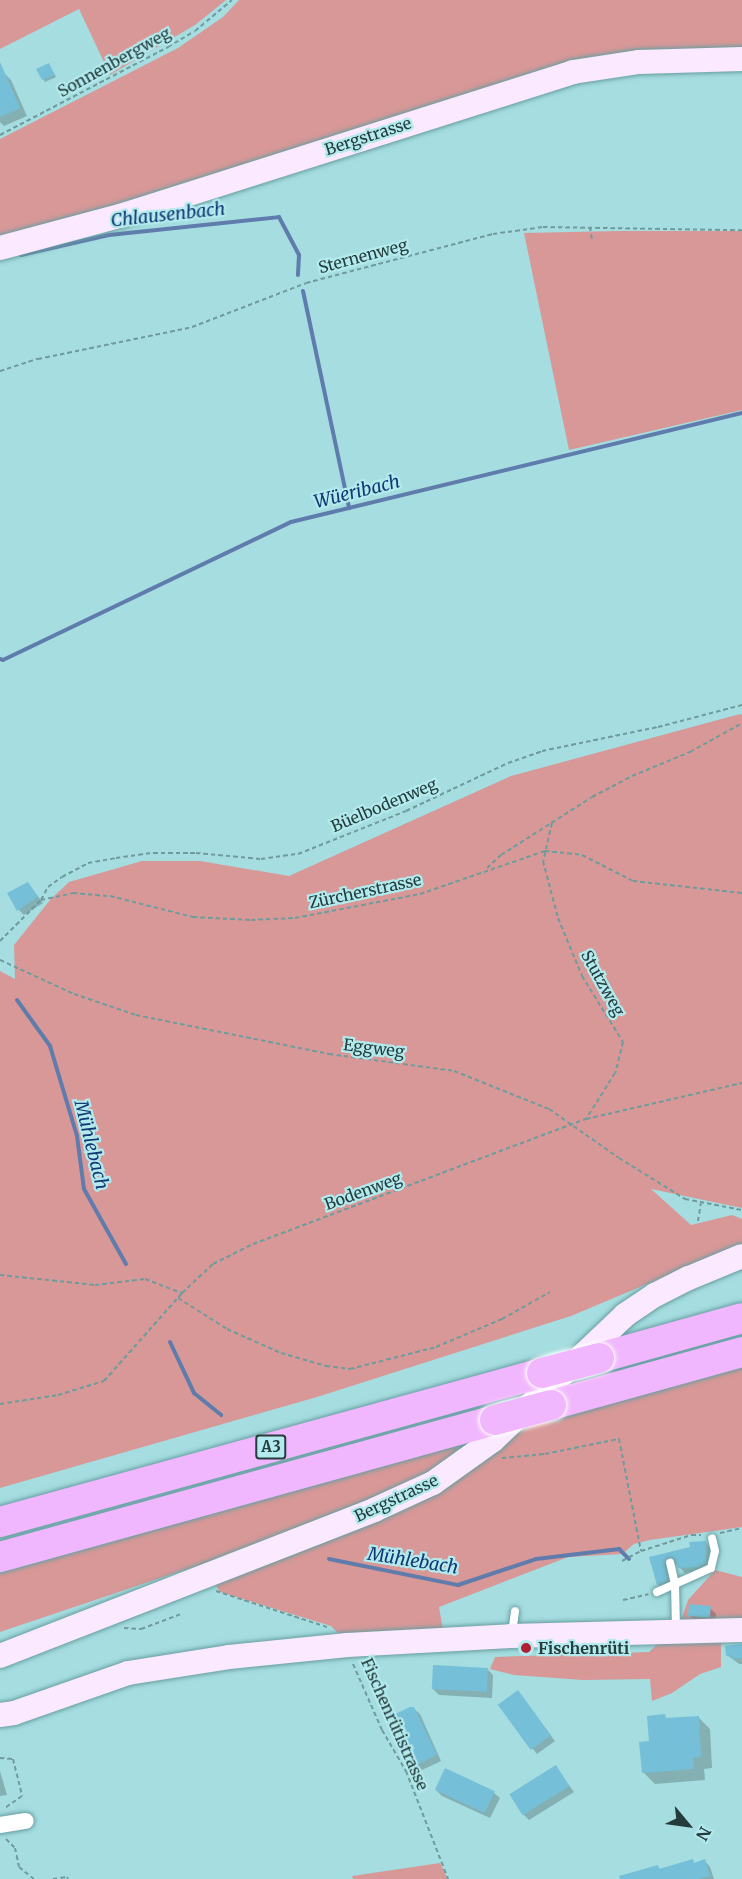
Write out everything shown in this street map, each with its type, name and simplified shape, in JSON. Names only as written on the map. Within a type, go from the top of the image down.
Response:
[{"type":"highway","name":"A3","points":[[0,1522],[742,1318]]},
{"type":"highway","name":"A3","points":[[0,1557],[742,1352]]},
{"type":"street","name":"Bergstrasse","points":[[0,248],[134,211],[573,72],[639,62],[742,59]]},
{"type":"street","name":"Bergstrasse","points":[[0,1656],[204,1574],[408,1496],[475,1455],[625,1315],[655,1295],[742,1256]]},
{"type":"street","points":[[0,1714],[14,1713],[128,1673],[157,1667],[347,1645],[511,1636],[677,1634],[742,1630]]},
{"type":"street","points":[[0,1825],[26,1821]]},
{"type":"lane","points":[[657,1592],[703,1574],[711,1568],[715,1551],[712,1538]]},
{"type":"lane","points":[[670,1563],[675,1584],[677,1634]]},
{"type":"lane","points":[[511,1636],[514,1611]]},
{"type":"path","name":"Sonnenbergweg","points":[[0,135],[168,48],[195,31],[232,0]]},
{"type":"path","name":"Sternenweg","points":[[0,371],[38,359],[192,327],[306,284],[493,234],[543,227],[742,230]]},
{"type":"path","points":[[590,227],[592,239]]},
{"type":"path","name":"Büelbodenweg","points":[[41,900],[48,887],[62,877],[88,864],[116,858],[153,853],[196,853],[261,859],[298,854],[405,811],[508,763],[542,751],[658,728],[742,705]]},
{"type":"path","points":[[485,870],[501,855],[632,776],[690,752],[742,723]]},
{"type":"path","name":"Stutzweg","points":[[552,823],[543,861],[558,918],[582,976],[622,1042],[615,1073],[586,1119]]},
{"type":"path","name":"Zürcherstrasse","points":[[41,900],[73,892],[89,893],[194,916],[251,920],[295,918],[420,894],[545,851],[582,855],[633,881],[742,893]]},
{"type":"path","points":[[0,941],[41,900]]},
{"type":"path","name":"Eggweg","points":[[0,960],[74,994],[136,1015],[329,1054],[454,1071],[549,1110],[666,1189],[701,1203],[742,1210]]},
{"type":"path","name":"Bodenweg","points":[[0,1404],[58,1395],[104,1381],[182,1293],[213,1264],[254,1244],[586,1119],[742,1083]]},
{"type":"path","points":[[698,1221],[701,1203]]},
{"type":"path","points":[[0,1275],[95,1285],[146,1279],[182,1293]]},
{"type":"path","points":[[178,1298],[227,1329],[281,1353],[350,1369],[436,1347],[502,1319],[550,1292]]},
{"type":"path","points":[[475,1455],[502,1458],[544,1454],[619,1439],[641,1551]]},
{"type":"path","points":[[622,1561],[641,1551],[691,1535],[712,1538],[723,1531],[742,1528]]},
{"type":"path","points":[[204,1574],[213,1589],[222,1595],[332,1628],[347,1645]]},
{"type":"path","points":[[623,1600],[657,1592]]},
{"type":"path","points":[[111,1611],[117,1625],[126,1629],[141,1629],[181,1614]]},
{"type":"path","name":"Fischenrütistrasse","points":[[347,1645],[382,1730],[406,1771],[448,1879]]},
{"type":"path","points":[[0,1758],[13,1759],[22,1796],[4,1809],[0,1815]]},
{"type":"path","points":[[0,1833],[15,1848],[19,1867],[34,1879]]},
{"type":"path","points":[[53,1879],[67,1877],[68,1879]]},
{"type":"shaded area","points":[[0,0],[226,0],[195,25],[110,75],[79,9],[0,49]]},
{"type":"shaded area","points":[[239,0],[742,0],[742,54],[614,58],[0,241],[0,139],[178,48],[223,17]]},
{"type":"shaded area","points":[[742,231],[742,410],[569,450],[524,233]]},
{"type":"shaded area","points":[[742,715],[742,1208],[651,1189],[691,1225],[732,1215],[742,1219],[742,1244],[571,1316],[317,1397],[0,1488],[0,971],[15,979],[14,945],[50,900],[69,882],[142,861],[200,861],[289,876],[511,776]]},
{"type":"shaded area","points":[[742,1366],[742,1527],[650,1540],[634,1544],[622,1554],[568,1557],[439,1607],[443,1630],[342,1637],[331,1626],[220,1592],[202,1564],[0,1632],[0,1573]]},
{"type":"shaded area","points":[[715,1570],[742,1577],[742,1624],[721,1644],[721,1667],[700,1674],[672,1693],[652,1701],[650,1679],[583,1680],[514,1675],[490,1669],[495,1657],[649,1652],[681,1621],[688,1600]]},
{"type":"shaded area","points":[[440,1863],[448,1879],[353,1879],[352,1876]]},
{"type":"building","points":[[0,62],[20,108],[0,117]]},
{"type":"building","points":[[49,63],[55,75],[42,80],[36,69]]},
{"type":"building","points":[[28,882],[38,897],[17,911],[7,893]]},
{"type":"building","points":[[706,1541],[706,1563],[697,1567],[678,1568],[675,1559],[668,1557],[664,1564],[668,1580],[657,1585],[649,1557],[690,1547],[689,1542]]},
{"type":"building","points":[[689,1604],[711,1606],[710,1618],[688,1616]]},
{"type":"building","points":[[742,1644],[742,1658],[732,1659],[731,1655],[726,1656],[725,1646]]},
{"type":"building","points":[[433,1665],[488,1668],[487,1692],[432,1689]]},
{"type":"building","points":[[518,1690],[551,1735],[531,1750],[498,1705]]},
{"type":"building","points":[[414,1707],[437,1755],[415,1766],[391,1716]]},
{"type":"building","points":[[665,1714],[666,1718],[699,1716],[701,1757],[693,1758],[694,1769],[642,1773],[639,1742],[649,1741],[647,1716]]},
{"type":"building","points":[[556,1765],[569,1786],[523,1815],[509,1794]]},
{"type":"building","points":[[445,1768],[495,1791],[485,1813],[435,1790]]},
{"type":"building","points":[[693,1859],[694,1863],[705,1859],[710,1876],[698,1879],[620,1879],[619,1876],[658,1865],[659,1869]]},
{"type":"waterway","name":"Chlausenbach","points":[[21,255],[109,235],[279,217],[299,255],[298,275]]},
{"type":"waterway","name":"Chlausenbach","points":[[303,291],[349,508]]},
{"type":"waterway","name":"Wüeribach","points":[[0,659],[3,660],[291,522],[742,413]]},
{"type":"waterway","name":"Mühlebach","points":[[17,1000],[50,1046],[77,1136],[84,1189],[126,1264]]},
{"type":"waterway","name":"Mühlebach","points":[[170,1342],[194,1393],[221,1415]]},
{"type":"waterway","name":"Mühlebach","points":[[329,1559],[458,1585],[536,1559],[619,1549],[629,1559]]},
{"type":"place","name":"Fischenrüti","points":[[526,1648]]}]
